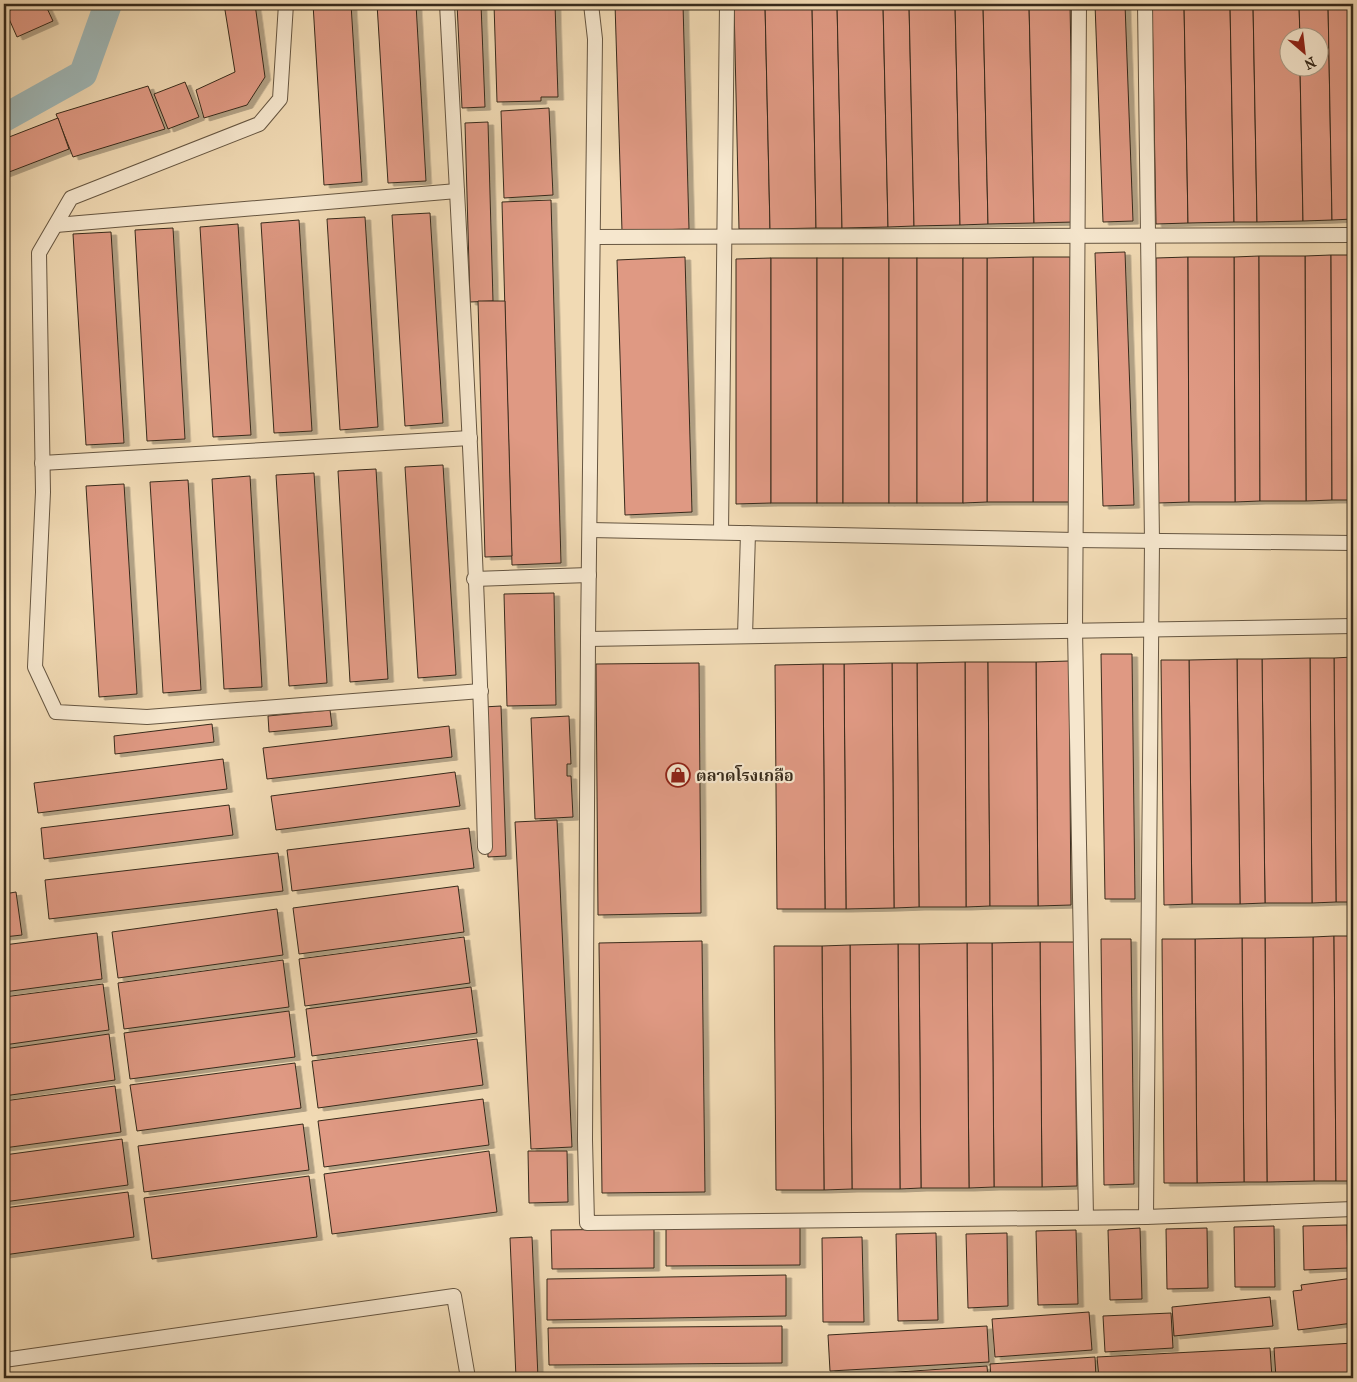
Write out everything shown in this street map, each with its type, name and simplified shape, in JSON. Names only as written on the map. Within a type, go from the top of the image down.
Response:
[{"type":"lane","points":[[286,4],[280,99],[259,124],[72,198],[39,253],[42,464],[35,667],[56,712],[147,717],[481,691]]},
{"type":"lane","points":[[447,4],[470,438],[474,578],[481,691],[485,847]]},
{"type":"lane","points":[[591,4],[595,38],[588,639],[585,1130],[587,1223],[1146,1217],[1353,1209]]},
{"type":"lane","points":[[722,532],[727,4]]},
{"type":"lane","points":[[1079,4],[1076,236],[1075,630],[1086,1217]]},
{"type":"lane","points":[[1145,4],[1150,236],[1152,541],[1146,1217]]},
{"type":"lane","points":[[56,225],[457,192]]},
{"type":"lane","points":[[593,237],[1353,235]]},
{"type":"lane","points":[[42,464],[470,438]]},
{"type":"lane","points":[[590,530],[1075,540],[1353,543]]},
{"type":"lane","points":[[745,636],[748,533]]},
{"type":"lane","points":[[474,578],[589,575]]},
{"type":"lane","points":[[588,639],[1353,626]]},
{"type":"lane","points":[[4,1360],[454,1296],[468,1378]]},
{"type":"building","points":[[4,4],[24,4],[6,12]]},
{"type":"building","points":[[24,4],[45,4],[53,21],[17,37],[6,12]]},
{"type":"building","points":[[224,4],[255,4],[265,77],[247,105],[204,118],[196,90],[235,72]]},
{"type":"building","points":[[313,4],[351,4],[362,182],[324,185]]},
{"type":"building","points":[[377,4],[416,4],[426,181],[388,183]]},
{"type":"building","points":[[457,4],[481,4],[485,107],[462,108]]},
{"type":"building","points":[[494,4],[555,4],[558,97],[541,97],[541,101],[497,102]]},
{"type":"building","points":[[615,4],[683,4],[689,229],[622,231]]},
{"type":"building","points":[[734,4],[765,4],[770,229],[739,229]]},
{"type":"building","points":[[765,4],[812,4],[816,228],[770,229]]},
{"type":"building","points":[[812,4],[837,4],[842,228],[816,228]]},
{"type":"building","points":[[837,4],[883,4],[888,227],[842,228]]},
{"type":"building","points":[[883,4],[909,4],[914,226],[888,227]]},
{"type":"building","points":[[909,4],[955,4],[960,225],[914,226]]},
{"type":"building","points":[[955,4],[983,4],[988,224],[960,225]]},
{"type":"building","points":[[983,4],[1029,4],[1034,223],[988,224]]},
{"type":"building","points":[[1029,4],[1070,4],[1074,222],[1034,223]]},
{"type":"building","points":[[1095,4],[1125,4],[1133,221],[1103,222]]},
{"type":"building","points":[[1152,4],[1184,4],[1188,223],[1156,224]]},
{"type":"building","points":[[1184,4],[1230,4],[1234,222],[1188,223]]},
{"type":"building","points":[[1230,4],[1253,4],[1257,222],[1234,222]]},
{"type":"building","points":[[1253,4],[1299,4],[1300,28],[1280,28],[1280,78],[1300,78],[1303,221],[1257,222]]},
{"type":"building","points":[[1299,4],[1328,4],[1328,28],[1300,28]]},
{"type":"building","points":[[1328,4],[1353,4],[1353,219],[1332,220],[1330,28],[1328,28]]},
{"type":"building","points":[[1300,78],[1329,78],[1332,220],[1303,221]]},
{"type":"building","points":[[185,82],[199,117],[168,129],[154,94]]},
{"type":"building","points":[[148,86],[165,129],[73,157],[56,114]]},
{"type":"building","points":[[549,108],[553,195],[504,198],[501,111]]},
{"type":"building","points":[[58,118],[69,149],[4,174],[4,139]]},
{"type":"building","points":[[488,122],[493,301],[470,302],[465,123]]},
{"type":"building","points":[[551,200],[561,563],[512,565],[502,202]]},
{"type":"building","points":[[430,213],[443,423],[405,426],[392,215]]},
{"type":"building","points":[[365,217],[378,427],[340,430],[327,219]]},
{"type":"building","points":[[299,220],[312,431],[274,433],[261,223]]},
{"type":"building","points":[[238,224],[251,435],[213,437],[200,227]]},
{"type":"building","points":[[173,228],[185,439],[147,441],[135,230]]},
{"type":"building","points":[[111,232],[124,443],[86,445],[73,234]]},
{"type":"building","points":[[1125,252],[1134,505],[1103,506],[1095,253]]},
{"type":"building","points":[[1331,255],[1332,500],[1306,501],[1305,256]]},
{"type":"building","points":[[1331,255],[1353,255],[1353,500],[1332,500]]},
{"type":"building","points":[[1259,256],[1260,501],[1235,502],[1234,257]]},
{"type":"building","points":[[1259,256],[1305,256],[1306,501],[1260,501]]},
{"type":"building","points":[[685,257],[692,512],[625,515],[617,260]]},
{"type":"building","points":[[1033,257],[1070,257],[1069,502],[1033,502]]},
{"type":"building","points":[[1033,257],[1033,502],[987,502],[987,258]]},
{"type":"building","points":[[1188,257],[1189,502],[1158,503],[1156,258]]},
{"type":"building","points":[[1188,257],[1234,257],[1235,502],[1189,502]]},
{"type":"building","points":[[771,258],[771,503],[736,504],[736,259]]},
{"type":"building","points":[[771,258],[817,258],[817,503],[771,503]]},
{"type":"building","points":[[817,258],[843,258],[843,503],[817,503]]},
{"type":"building","points":[[843,258],[889,258],[889,503],[843,503]]},
{"type":"building","points":[[889,258],[917,258],[917,503],[889,503]]},
{"type":"building","points":[[917,258],[963,258],[963,503],[917,503]]},
{"type":"building","points":[[963,258],[987,258],[987,502],[963,503]]},
{"type":"building","points":[[478,301],[505,301],[512,556],[485,557]]},
{"type":"building","points":[[443,465],[456,675],[418,678],[405,467]]},
{"type":"building","points":[[376,469],[388,679],[350,682],[338,471]]},
{"type":"building","points":[[314,473],[327,683],[289,686],[276,475]]},
{"type":"building","points":[[250,476],[262,687],[224,689],[212,479]]},
{"type":"building","points":[[188,480],[201,690],[163,693],[150,482]]},
{"type":"building","points":[[124,484],[137,694],[99,697],[86,486]]},
{"type":"building","points":[[554,593],[556,705],[507,706],[504,594]]},
{"type":"building","points":[[1101,654],[1132,654],[1135,899],[1105,899]]},
{"type":"building","points":[[1353,657],[1353,902],[1336,902],[1334,658]]},
{"type":"building","points":[[1310,658],[1334,658],[1336,902],[1312,903]]},
{"type":"building","points":[[1310,658],[1312,903],[1265,903],[1262,659]]},
{"type":"building","points":[[1237,659],[1262,659],[1265,903],[1240,904]]},
{"type":"building","points":[[1237,659],[1240,904],[1192,904],[1189,660]]},
{"type":"building","points":[[1161,660],[1189,660],[1192,904],[1164,905]]},
{"type":"building","points":[[1069,661],[1071,905],[1038,906],[1036,662]]},
{"type":"building","points":[[965,662],[988,662],[990,906],[966,907]]},
{"type":"building","points":[[965,662],[966,907],[919,907],[917,663]]},
{"type":"building","points":[[988,662],[1036,662],[1038,906],[990,906]]},
{"type":"building","points":[[699,663],[701,913],[598,915],[596,664]]},
{"type":"building","points":[[892,663],[917,663],[919,907],[894,908]]},
{"type":"building","points":[[892,663],[894,908],[846,909],[844,664]]},
{"type":"building","points":[[823,664],[844,664],[846,909],[825,909]]},
{"type":"building","points":[[823,664],[825,909],[777,909],[775,665]]},
{"type":"building","points":[[501,706],[506,856],[488,857],[483,707]]},
{"type":"building","points":[[330,710],[332,726],[269,732],[268,716]]},
{"type":"building","points":[[569,716],[571,764],[567,764],[567,776],[571,776],[573,817],[535,819],[531,718]]},
{"type":"building","points":[[212,724],[214,742],[115,754],[114,736]]},
{"type":"building","points":[[449,726],[452,757],[267,779],[263,748]]},
{"type":"building","points":[[223,759],[227,789],[38,813],[34,783]]},
{"type":"building","points":[[455,772],[460,806],[276,830],[271,796]]},
{"type":"building","points":[[229,805],[233,835],[44,859],[41,828]]},
{"type":"building","points":[[557,820],[572,1147],[531,1149],[515,822]]},
{"type":"building","points":[[469,828],[474,868],[292,891],[287,850]]},
{"type":"building","points":[[278,853],[283,891],[49,919],[45,880]]},
{"type":"building","points":[[458,886],[464,932],[299,954],[293,908]]},
{"type":"building","points":[[16,892],[22,935],[4,937],[4,894]]},
{"type":"building","points":[[277,909],[283,955],[118,978],[112,932]]},
{"type":"building","points":[[97,933],[102,979],[4,992],[4,945]]},
{"type":"building","points":[[1334,936],[1336,1181],[1314,1181],[1313,937]]},
{"type":"building","points":[[1334,936],[1353,936],[1353,1181],[1336,1181]]},
{"type":"building","points":[[464,937],[470,983],[305,1006],[299,959]]},
{"type":"building","points":[[1313,937],[1314,1181],[1267,1182],[1265,938]]},
{"type":"building","points":[[1242,938],[1265,938],[1267,1182],[1244,1182]]},
{"type":"building","points":[[1242,938],[1244,1182],[1197,1183],[1195,939]]},
{"type":"building","points":[[1101,939],[1131,939],[1134,1184],[1104,1185]]},
{"type":"building","points":[[1162,939],[1195,939],[1197,1183],[1164,1183]]},
{"type":"building","points":[[702,941],[705,1192],[602,1193],[599,943]]},
{"type":"building","points":[[1040,942],[1074,942],[1077,1186],[1042,1187]]},
{"type":"building","points":[[1040,942],[1042,1187],[994,1187],[992,943]]},
{"type":"building","points":[[967,943],[992,943],[994,1187],[969,1188]]},
{"type":"building","points":[[967,943],[969,1188],[921,1188],[919,944]]},
{"type":"building","points":[[898,944],[919,944],[921,1188],[900,1189]]},
{"type":"building","points":[[898,944],[900,1189],[852,1189],[850,945]]},
{"type":"building","points":[[850,945],[852,1189],[824,1190],[822,946]]},
{"type":"building","points":[[774,946],[822,946],[824,1190],[776,1190]]},
{"type":"building","points":[[283,960],[289,1007],[124,1029],[118,983]]},
{"type":"building","points":[[103,984],[109,1030],[4,1045],[4,997]]},
{"type":"building","points":[[471,987],[477,1033],[312,1056],[306,1009]]},
{"type":"building","points":[[289,1011],[295,1057],[130,1079],[124,1033]]},
{"type":"building","points":[[109,1034],[115,1080],[4,1096],[4,1049]]},
{"type":"building","points":[[477,1039],[483,1085],[318,1108],[312,1061]]},
{"type":"building","points":[[295,1063],[301,1108],[137,1131],[130,1085]]},
{"type":"building","points":[[115,1086],[121,1132],[4,1148],[4,1101]]},
{"type":"building","points":[[483,1099],[489,1145],[324,1167],[318,1121]]},
{"type":"building","points":[[303,1124],[309,1170],[144,1192],[138,1146]]},
{"type":"building","points":[[122,1139],[128,1185],[4,1202],[4,1155]]},
{"type":"building","points":[[489,1151],[497,1212],[332,1234],[324,1174]]},
{"type":"building","points":[[528,1151],[567,1151],[568,1202],[529,1203]]},
{"type":"building","points":[[309,1176],[317,1237],[152,1259],[144,1198]]},
{"type":"building","points":[[128,1192],[134,1237],[4,1255],[4,1208]]},
{"type":"building","points":[[1347,1225],[1348,1268],[1304,1270],[1303,1226]]},
{"type":"building","points":[[800,1226],[800,1265],[666,1266],[666,1228]]},
{"type":"building","points":[[1274,1226],[1275,1287],[1235,1287],[1234,1227]]},
{"type":"building","points":[[1140,1228],[1142,1299],[1110,1300],[1108,1230]]},
{"type":"building","points":[[1207,1228],[1208,1288],[1167,1289],[1166,1229]]},
{"type":"building","points":[[654,1229],[654,1268],[552,1269],[551,1230]]},
{"type":"building","points":[[1076,1230],[1078,1304],[1038,1305],[1036,1231]]},
{"type":"building","points":[[936,1233],[938,1320],[898,1321],[896,1234]]},
{"type":"building","points":[[1007,1233],[1008,1306],[968,1308],[966,1234]]},
{"type":"building","points":[[532,1237],[538,1378],[516,1378],[510,1238]]},
{"type":"building","points":[[862,1237],[864,1322],[823,1322],[822,1238]]},
{"type":"building","points":[[786,1275],[786,1316],[547,1320],[547,1279]]},
{"type":"building","points":[[1353,1278],[1353,1323],[1298,1330],[1293,1291],[1302,1290],[1301,1285]]},
{"type":"building","points":[[1270,1297],[1273,1326],[1174,1336],[1172,1307]]},
{"type":"building","points":[[1089,1312],[1092,1350],[995,1357],[992,1319]]},
{"type":"building","points":[[1171,1313],[1173,1348],[1105,1352],[1103,1316]]},
{"type":"building","points":[[782,1326],[782,1363],[549,1365],[548,1328]]},
{"type":"building","points":[[987,1326],[989,1362],[830,1371],[828,1335]]},
{"type":"building","points":[[1353,1343],[1353,1377],[1276,1378],[1274,1348]]},
{"type":"building","points":[[1270,1348],[1272,1378],[1099,1378],[1097,1357]]},
{"type":"building","points":[[1095,1357],[1096,1378],[991,1378],[990,1364]]},
{"type":"building","points":[[987,1366],[988,1378],[839,1378],[839,1376]]},
{"type":"waterway","points":[[4,118],[83,74],[108,4]]},
{"type":"place","name":"ตลาดโรงเกลือ","points":[[678,775]]}]
